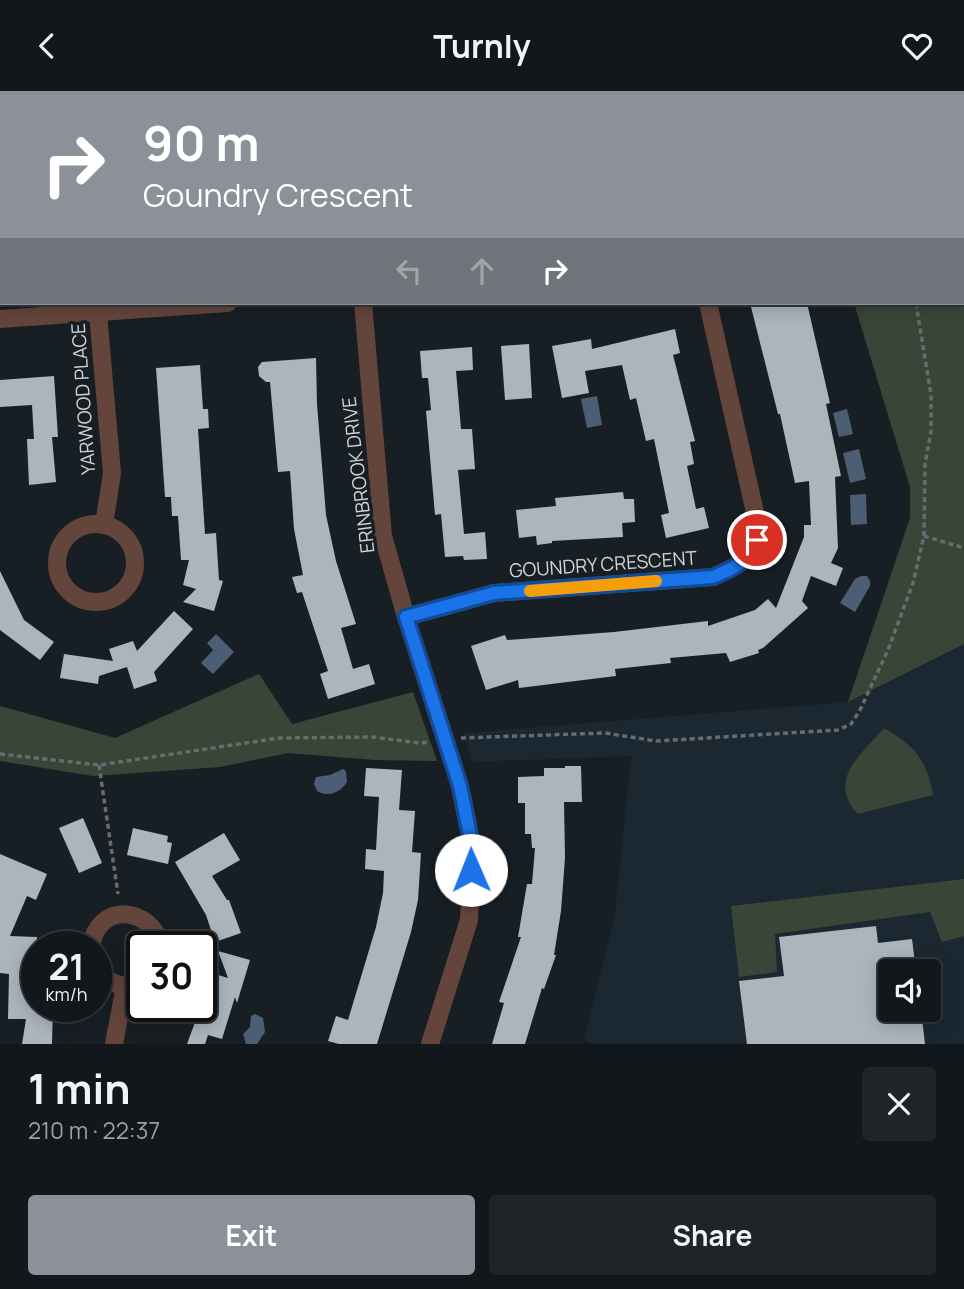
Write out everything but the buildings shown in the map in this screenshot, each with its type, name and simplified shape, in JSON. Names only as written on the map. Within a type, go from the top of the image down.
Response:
[{"type":"street","points":[[0,319],[97,308],[176,305]]},
{"type":"street","name":"ERINBROOK DRIVE","points":[[363,305],[383,536],[460,786],[472,845],[469,920],[430,1044]]},
{"type":"street","name":"GOUNDRY CRESCENT","points":[[406,617],[494,593],[713,577],[741,564],[751,554],[757,540],[756,517],[708,305]]},
{"type":"street","name":"YARWOOD PLACE","points":[[97,308],[112,473],[104,525]]},
{"type":"street","points":[[91,524],[104,525],[117,530],[127,539],[135,559],[134,573],[130,583],[112,599],[85,601],[65,588],[57,565],[58,552],[72,532],[91,524]]},
{"type":"street","points":[[97,931],[104,922],[123,914],[135,915],[157,931]]},
{"type":"street","points":[[114,1044],[126,1006]]},
{"type":"path","points":[[459,739],[471,736],[605,733],[656,741],[838,730],[851,724],[888,650],[913,583],[924,536],[925,464],[931,431],[931,394],[917,305]]},
{"type":"path","points":[[924,536],[964,548]]},
{"type":"path","points":[[0,754],[99,765],[280,738],[349,737],[428,742]]},
{"type":"path","points":[[99,765],[118,894]]},
{"type":"shaded area","points":[[964,644],[964,1044],[593,1044],[584,1040],[615,914],[631,756],[472,762],[463,733],[848,702]]},
{"type":"green space","points":[[855,305],[964,305],[964,644],[848,702],[910,518],[910,487]]},
{"type":"green space","points":[[259,674],[292,724],[413,692],[437,761],[375,760],[288,753],[220,767],[93,776],[0,761],[0,706],[115,738]]},
{"type":"green space","points":[[884,728],[904,741],[918,755],[927,772],[933,795],[858,814],[849,802],[845,790],[846,779],[857,758]]},
{"type":"green space","points":[[964,879],[964,936],[942,942],[930,912],[775,934],[777,972],[739,977],[731,906]]},
{"type":"water","points":[[597,396],[602,425],[587,428],[581,399]]},
{"type":"water","points":[[847,409],[853,434],[839,437],[833,413]]},
{"type":"water","points":[[859,449],[866,479],[850,483],[843,453]]},
{"type":"water","points":[[866,494],[867,524],[851,525],[850,495]]},
{"type":"water","points":[[867,576],[870,586],[855,612],[840,603],[855,579]]},
{"type":"water","points":[[216,634],[234,652],[213,674],[201,663],[213,650],[207,643]]},
{"type":"water","points":[[343,769],[346,771],[347,782],[341,789],[330,794],[317,791],[314,784],[316,777]]},
{"type":"water","points":[[255,1014],[263,1018],[265,1032],[257,1044],[246,1044],[243,1034],[250,1027],[251,1016]]},
{"type":"slow traffic","points":[[530,591],[656,581]]},
{"type":"route","points":[[471,870],[472,845],[460,786],[406,617],[494,593],[713,577],[741,564],[751,554],[757,540]]}]
